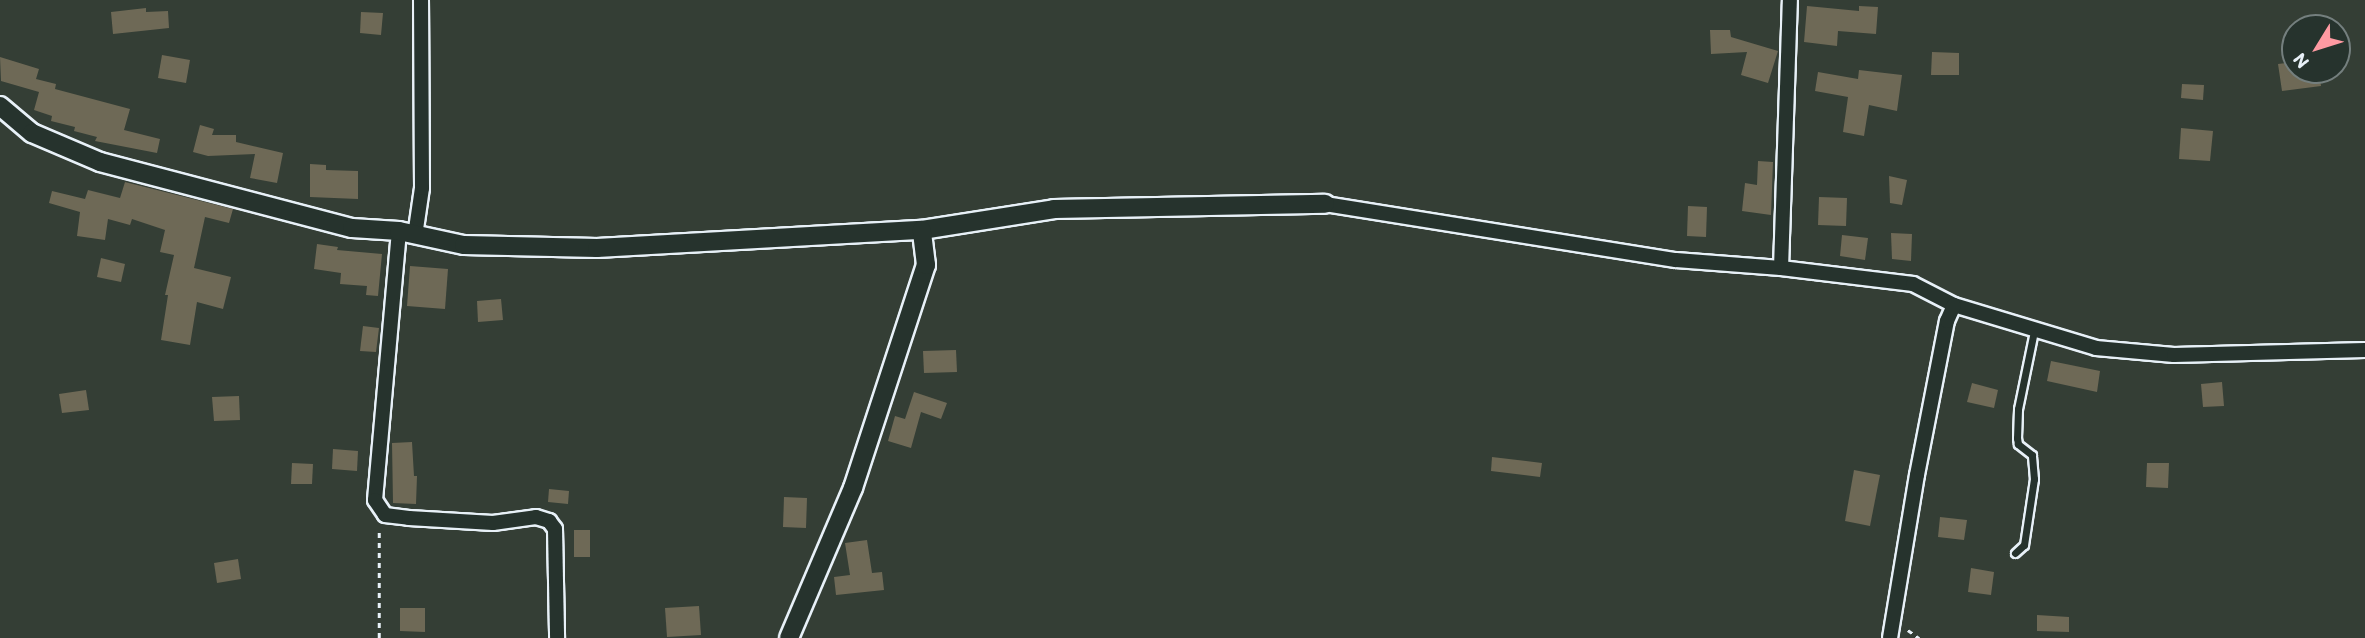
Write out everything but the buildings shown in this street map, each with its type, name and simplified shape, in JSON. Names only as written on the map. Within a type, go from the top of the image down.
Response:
[{"type":"street","points":[[421,0],[422,188],[407,234],[375,500],[384,515],[453,523],[493,523],[536,517],[549,521],[555,529],[557,638]]},
{"type":"street","points":[[1782,268],[1790,0]]},
{"type":"street","points":[[0,106],[32,133],[100,162],[352,228],[407,234],[464,245],[597,248],[922,230],[1054,209],[1189,209],[1325,204],[1676,260],[1782,268],[1913,284],[1954,305],[2096,348],[2175,355],[2365,351]]},
{"type":"street","points":[[789,638],[853,488],[926,265],[922,230]]},
{"type":"street","points":[[1890,638],[1945,329],[1954,305]]},
{"type":"lane","points":[[2015,553],[2024,545],[2034,479],[2032,455],[2018,444],[2017,438],[2018,409],[2034,331]]},
{"type":"path","points":[[379,507],[379,638]]}]
